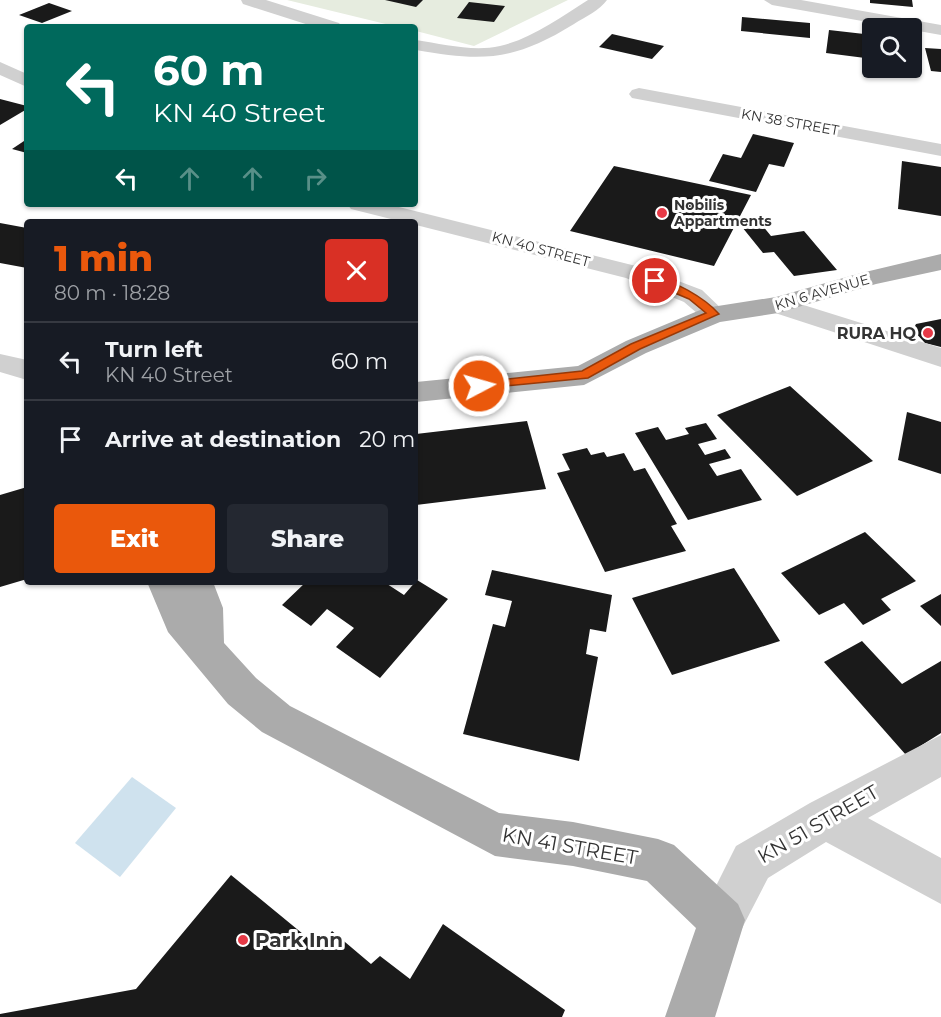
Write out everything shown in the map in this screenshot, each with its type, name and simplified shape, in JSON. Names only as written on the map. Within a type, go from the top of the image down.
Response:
[{"type":"main road","name":"KN 6 AVENUE","points":[[418,392],[584,375],[636,347],[714,314],[778,305],[870,278],[941,262]]},
{"type":"main road","name":"KN 6 AVENUE","points":[[418,374],[579,358],[636,347]]},
{"type":"main road","name":"KN 41 STREET","points":[[166,585],[181,621],[242,691],[276,719],[495,834],[573,844],[658,861],[722,920]]},
{"type":"main road","points":[[196,585],[205,608],[205,649]]},
{"type":"main road","points":[[690,1017],[722,920]]},
{"type":"street","points":[[249,0],[324,24]]},
{"type":"street","points":[[418,45],[449,51],[507,50],[573,17],[599,0]]},
{"type":"street","points":[[772,0],[941,30]]},
{"type":"street","points":[[0,68],[24,80]]},
{"type":"street","name":"KN 38 STREET","points":[[639,94],[941,150]]},
{"type":"street","name":"KN 40 STREET","points":[[371,207],[636,273],[693,296],[714,314]]},
{"type":"street","points":[[778,305],[941,358]]},
{"type":"street","points":[[0,349],[24,353]]},
{"type":"street","points":[[0,363],[24,369]]},
{"type":"street","name":"KN 51 STREET","points":[[722,920],[752,862],[825,818],[941,755]]},
{"type":"street","points":[[825,818],[941,882]]},
{"type":"shaded area","points":[[287,0],[568,0],[474,46],[418,32],[418,24],[386,24]]},
{"type":"water","points":[[132,777],[176,808],[120,877],[75,843]]},
{"type":"building","points":[[385,0],[423,0],[416,7]]},
{"type":"building","points":[[870,0],[912,0],[913,7],[870,3]]},
{"type":"building","points":[[469,2],[505,6],[494,22],[457,18]]},
{"type":"building","points":[[49,3],[72,11],[42,23],[19,15]]},
{"type":"building","points":[[742,17],[810,23],[810,38],[741,31]]},
{"type":"building","points":[[829,30],[862,34],[862,58],[826,53]]},
{"type":"building","points":[[612,34],[664,46],[652,59],[599,47]]},
{"type":"building","points":[[925,48],[941,49],[941,72],[931,71]]},
{"type":"building","points":[[0,99],[24,105],[24,111],[0,125]]},
{"type":"building","points":[[753,134],[794,143],[784,167],[769,164],[756,192],[709,181],[723,154],[741,158]]},
{"type":"building","points":[[24,141],[24,152],[12,149]]},
{"type":"building","points":[[902,161],[941,167],[941,216],[898,209]]},
{"type":"building","name":"Nobilis Appartments","points":[[614,166],[751,195],[714,266],[570,231]]},
{"type":"building","points":[[757,219],[771,236],[804,231],[837,270],[794,276],[774,252],[763,253],[738,222]]},
{"type":"building","points":[[0,223],[24,227],[24,267],[0,263]]},
{"type":"building","name":"RURA HQ","points":[[941,319],[941,347],[925,343],[913,330],[916,324]]},
{"type":"building","points":[[790,386],[873,461],[797,496],[717,415]]},
{"type":"building","points":[[907,412],[941,422],[941,474],[898,460]]},
{"type":"building","points":[[527,421],[546,489],[418,505],[418,434]]},
{"type":"building","points":[[706,423],[717,439],[698,444],[705,455],[725,449],[731,458],[709,464],[717,476],[741,469],[762,500],[688,520],[635,433],[658,427],[666,440],[689,434],[685,428]]},
{"type":"building","points":[[587,448],[591,455],[604,452],[607,457],[624,453],[634,471],[645,468],[677,524],[671,526],[686,551],[605,572],[557,473],[570,470],[562,454]]},
{"type":"building","points":[[24,488],[24,580],[0,587],[0,495]]},
{"type":"building","points":[[865,532],[916,581],[881,599],[891,610],[863,625],[844,603],[819,615],[781,573]]},
{"type":"building","points":[[734,568],[780,641],[672,675],[632,598]]},
{"type":"building","points":[[492,570],[612,595],[606,632],[590,629],[586,654],[598,657],[579,761],[463,734],[493,624],[505,627],[512,601],[485,595]]},
{"type":"building","points":[[418,581],[448,599],[380,678],[336,647],[354,628],[327,609],[311,626],[282,605],[303,585],[389,585],[404,595],[413,585],[418,585]]},
{"type":"building","points":[[941,594],[941,626],[920,606]]},
{"type":"building","points":[[862,641],[902,684],[941,661],[941,733],[906,755],[824,662]]},
{"type":"building","name":"Park Inn","points":[[231,875],[320,948],[332,931],[371,964],[380,956],[410,979],[443,924],[565,1010],[562,1017],[0,1017],[0,1014],[136,989]]},
{"type":"place","name":"Nobilis Appartments","points":[[662,213]]},
{"type":"place","name":"RURA HQ","points":[[928,333]]},
{"type":"place","name":"Park Inn","points":[[243,940]]},
{"type":"route","points":[[479,386],[584,375],[636,347],[714,314],[693,296],[655,281]]}]
